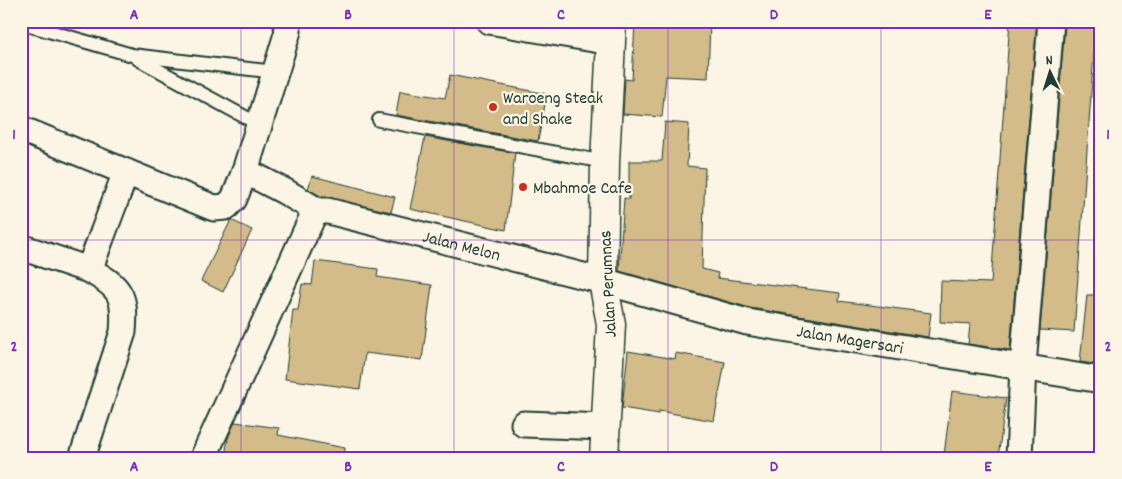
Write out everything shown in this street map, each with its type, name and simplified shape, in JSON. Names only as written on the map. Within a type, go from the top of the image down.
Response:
[{"type":"street","points":[[21,129],[214,208],[226,206],[234,199],[245,171],[288,31],[286,21]]},
{"type":"street","points":[[489,21],[612,32]]},
{"type":"street","points":[[1020,458],[1023,366],[1051,21]]},
{"type":"street","name":"Jalan Perumnas","points":[[604,458],[611,324],[603,281],[605,162],[612,32]]},
{"type":"street","points":[[203,458],[312,218],[318,212],[284,191],[245,171]]},
{"type":"street","points":[[89,270],[126,172]]},
{"type":"street","name":"Jalan Melon","points":[[318,212],[328,211],[603,281]]},
{"type":"street","points":[[21,247],[89,270],[116,287],[120,293],[125,312],[123,332],[82,458]]},
{"type":"street","name":"Jalan Magersari","points":[[603,281],[747,322],[1101,380]]},
{"type":"street","points":[[524,424],[606,426]]},
{"type":"lane","points":[[21,24],[132,55],[275,72]]},
{"type":"lane","points":[[132,55],[258,124]]},
{"type":"lane","points":[[380,120],[605,162]]},
{"type":"building","points":[[635,21],[710,21],[708,78],[666,76],[662,117],[623,114],[625,79],[632,80]]},
{"type":"building","points":[[1010,21],[1037,21],[1010,350],[968,344],[970,324],[940,322],[941,281],[991,283]]},
{"type":"building","points":[[1065,23],[1096,25],[1074,332],[1040,330]]},
{"type":"building","points":[[450,75],[547,94],[538,141],[396,115],[400,91],[445,98]]},
{"type":"building","points":[[665,122],[689,124],[687,166],[705,168],[702,269],[718,273],[717,278],[840,293],[839,301],[931,313],[928,337],[750,308],[619,271],[624,198],[629,199],[629,161],[662,161]]},
{"type":"building","points":[[425,137],[515,153],[506,230],[410,209]]},
{"type":"building","points":[[312,176],[395,197],[391,212],[322,197],[308,189]]},
{"type":"building","points":[[231,220],[252,230],[223,292],[201,281]]},
{"type":"building","points":[[315,261],[378,269],[377,277],[432,285],[422,360],[365,353],[360,389],[285,379],[293,310],[298,310],[302,284],[312,285]]},
{"type":"building","points":[[1087,295],[1101,295],[1101,365],[1080,362]]},
{"type":"building","points":[[628,351],[675,359],[676,353],[725,362],[714,421],[659,411],[659,414],[622,408]]},
{"type":"building","points":[[952,391],[1006,398],[998,458],[944,455]]},
{"type":"building","points":[[235,422],[279,428],[278,435],[345,448],[344,458],[241,458],[225,456],[228,438]]},
{"type":"place","name":"Waroeng Steak and Shake","points":[[493,107]]},
{"type":"place","name":"Mbahmoe Cafe","points":[[523,187]]}]
